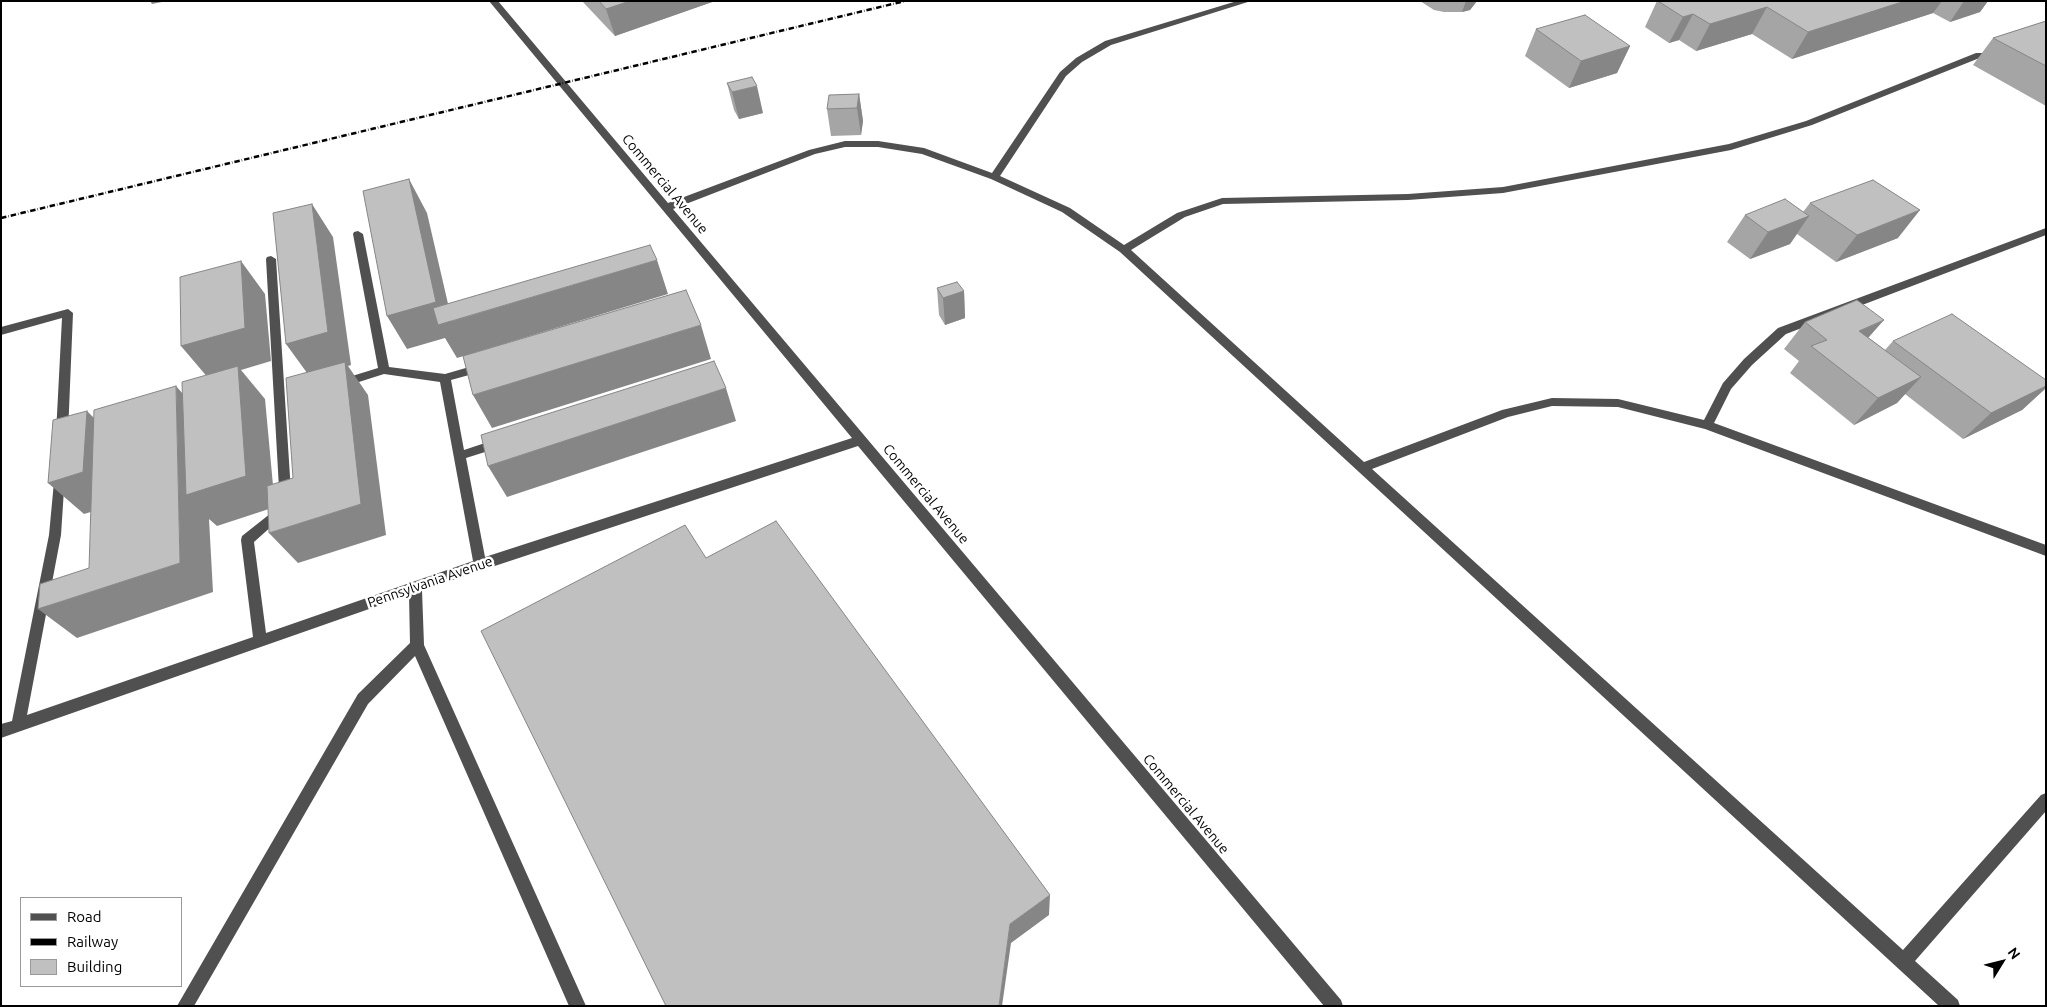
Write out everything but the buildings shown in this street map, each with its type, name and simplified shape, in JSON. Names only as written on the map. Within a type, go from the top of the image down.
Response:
[{"type":"street","name":"Commercial Avenue","points":[[493,1],[1335,1006]]},
{"type":"street","points":[[994,177],[1063,74],[1079,60],[1108,43],[1247,1]]},
{"type":"street","points":[[1124,250],[1181,215],[1222,201],[1408,197],[1503,190],[1730,147],[1809,123],[1979,55]]},
{"type":"street","points":[[665,208],[812,152],[845,144],[878,144],[924,151],[994,177],[1066,210],[1124,250],[1952,1006]]},
{"type":"street","points":[[1706,425],[1727,386],[1748,362],[1782,331],[2046,231]]},
{"type":"street","points":[[358,234],[384,370]]},
{"type":"street","points":[[260,641],[248,540],[286,508],[285,400],[271,259]]},
{"type":"street","points":[[1,331],[68,313],[61,447]]},
{"type":"street","points":[[327,387],[384,370],[445,378],[491,364]]},
{"type":"street","points":[[445,378],[480,565]]},
{"type":"street","points":[[1363,467],[1506,413],[1552,402],[1618,403],[1706,425],[2046,551]]},
{"type":"street","points":[[459,456],[515,438]]},
{"type":"street","name":"Pennsylvania Avenue","points":[[1,731],[480,565],[861,440]]},
{"type":"street","points":[[18,725],[55,535],[60,467]]},
{"type":"street","points":[[415,587],[417,645],[578,1006]]},
{"type":"street","points":[[185,1006],[363,699],[417,645]]},
{"type":"street","points":[[1904,962],[2046,800]]},
{"type":"railway","points":[[1,218],[905,1]]}]
